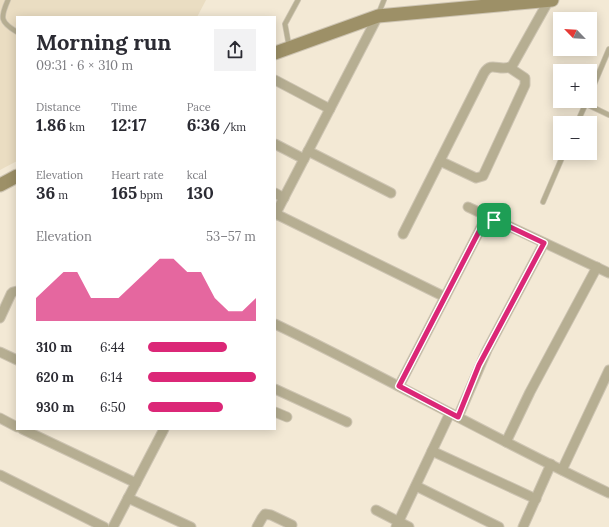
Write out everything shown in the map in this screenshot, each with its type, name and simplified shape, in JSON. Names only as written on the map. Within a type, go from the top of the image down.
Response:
[{"type":"street","points":[[276,53],[378,16],[550,0]]},
{"type":"street","points":[[510,68],[550,0]]},
{"type":"street","points":[[276,213],[378,16]]},
{"type":"street","points":[[403,234],[486,69],[491,67],[506,69],[510,68],[525,78],[525,85],[484,176],[476,178],[440,161]]},
{"type":"street","points":[[276,81],[330,109]]},
{"type":"street","points":[[276,144],[306,155],[391,193]]},
{"type":"street","points":[[276,194],[284,198]]},
{"type":"street","points":[[468,207],[609,273]]},
{"type":"street","points":[[276,215],[445,297]]},
{"type":"street","points":[[399,386],[487,216]]},
{"type":"street","points":[[397,525],[432,451],[454,415],[544,243]]},
{"type":"street","points":[[506,442],[530,392],[597,267]]},
{"type":"street","points":[[0,318],[11,294],[16,291]]},
{"type":"street","points":[[276,324],[342,356],[506,442],[609,493]]},
{"type":"street","points":[[0,352],[16,360]]},
{"type":"street","points":[[562,470],[609,370]]},
{"type":"street","points":[[276,389],[347,422]]},
{"type":"street","points":[[276,412],[287,417]]},
{"type":"street","points":[[0,418],[16,426]]},
{"type":"street","points":[[24,430],[136,483]]},
{"type":"street","points":[[113,527],[163,430]]},
{"type":"street","points":[[432,451],[536,499]]},
{"type":"street","points":[[523,527],[551,464]]},
{"type":"street","points":[[0,475],[104,527]]},
{"type":"street","points":[[416,486],[499,527]]},
{"type":"street","points":[[128,498],[191,527]]},
{"type":"street","points":[[376,510],[397,525],[409,527]]},
{"type":"street","points":[[257,527],[265,514],[292,525]]},
{"type":"lane","points":[[8,0],[1,15],[3,22],[8,28],[16,32]]},
{"type":"lane","points":[[289,48],[285,24],[298,0]]},
{"type":"lane","points":[[378,16],[384,0]]},
{"type":"lane","points":[[597,77],[609,49]]},
{"type":"lane","points":[[597,108],[609,115]]},
{"type":"lane","points":[[543,202],[561,160]]},
{"type":"shaded area","points":[[0,0],[206,0],[198,16],[16,16],[16,162],[0,170]]},
{"type":"route","points":[[487,216],[494,220],[544,243],[479,365],[458,417],[399,386],[487,216]]}]
